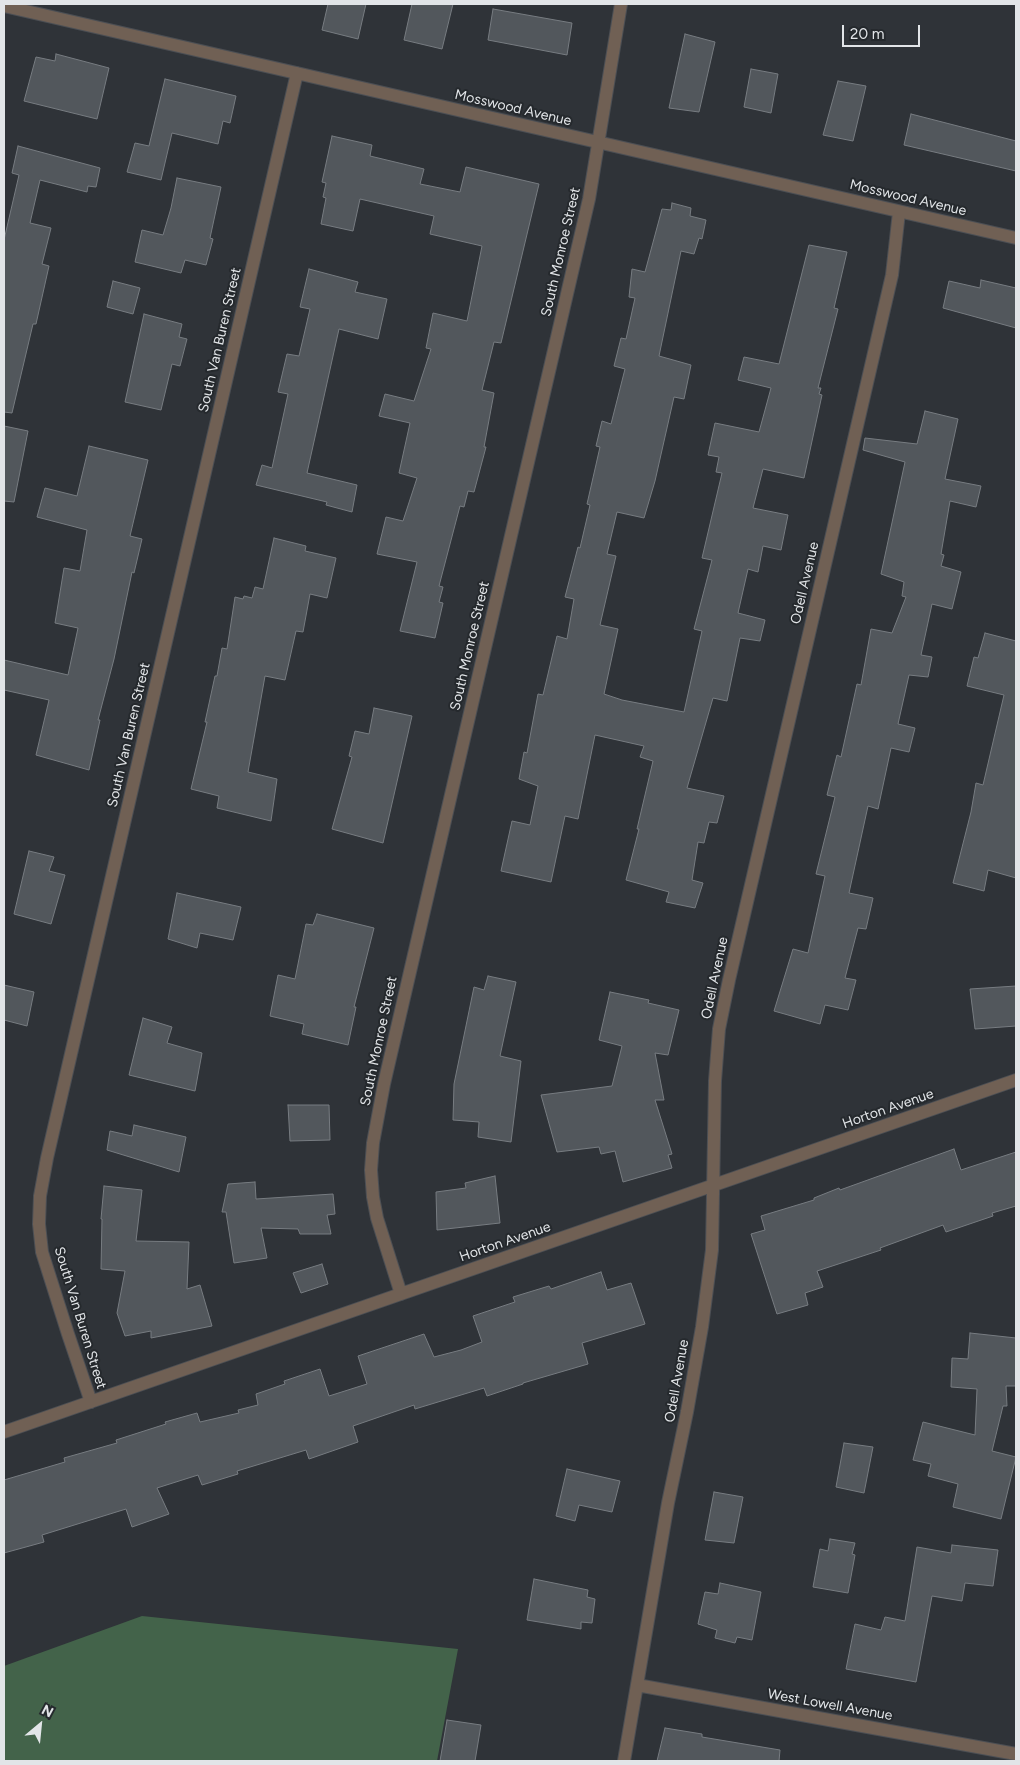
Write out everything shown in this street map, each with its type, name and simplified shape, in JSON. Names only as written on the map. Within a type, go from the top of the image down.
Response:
[{"type":"street","name":"South Monroe Street","points":[[401,1294],[377,1218],[373,1197],[371,1170],[373,1143],[384,1084],[589,199],[621,4]]},
{"type":"street","name":"Mosswood Avenue","points":[[4,6],[1016,238]]},
{"type":"street","name":"South Van Buren Street","points":[[91,1402],[42,1252],[39,1224],[40,1196],[58,1110],[297,73]]},
{"type":"street","name":"Odell Avenue","points":[[624,1761],[668,1503],[702,1326],[712,1250],[715,1082],[719,1029],[892,275],[900,212]]},
{"type":"street","name":"Horton Avenue","points":[[4,1432],[1016,1080]]},
{"type":"street","name":"West Lowell Avenue","points":[[637,1685],[1016,1754]]},
{"type":"street","points":[[1015,1761],[1016,1754]]},
{"type":"green space","points":[[142,1616],[458,1649],[437,1761],[4,1761],[4,1666]]},
{"type":"building","points":[[328,4],[366,4],[358,39],[322,30]]},
{"type":"building","points":[[412,4],[453,4],[442,49],[404,40]]},
{"type":"building","points":[[493,9],[572,23],[567,55],[488,40]]},
{"type":"building","points":[[685,34],[715,42],[699,112],[669,108]]},
{"type":"building","points":[[56,54],[109,68],[97,119],[24,101],[36,57],[55,61]]},
{"type":"building","points":[[751,69],[778,74],[771,113],[744,107]]},
{"type":"building","points":[[165,79],[236,96],[230,123],[223,121],[218,144],[172,133],[161,180],[127,172],[135,143],[149,146]]},
{"type":"building","points":[[838,81],[866,86],[853,141],[823,135]]},
{"type":"building","points":[[911,114],[1016,141],[1016,171],[904,145]]},
{"type":"building","points":[[332,136],[372,145],[370,156],[424,169],[420,184],[460,192],[466,167],[539,184],[501,343],[494,342],[482,390],[494,393],[484,447],[486,447],[474,492],[468,491],[464,507],[460,506],[439,586],[443,587],[439,602],[443,603],[435,638],[400,631],[417,562],[377,554],[386,517],[403,521],[417,478],[399,473],[410,423],[379,416],[385,394],[414,401],[431,349],[426,348],[433,313],[467,321],[482,246],[430,234],[434,216],[360,199],[353,231],[321,224],[326,198],[323,197],[326,183],[322,182]]},
{"type":"building","points":[[18,146],[100,168],[96,187],[88,186],[87,192],[40,180],[30,223],[51,228],[42,264],[49,266],[36,324],[33,324],[12,413],[4,412],[4,240],[19,175],[12,173]]},
{"type":"building","points":[[177,178],[221,187],[210,238],[213,239],[206,265],[185,260],[181,273],[135,262],[142,230],[163,235]]},
{"type":"building","points":[[672,203],[691,208],[690,216],[706,220],[702,239],[699,238],[694,254],[681,251],[659,356],[691,365],[684,399],[674,397],[655,481],[644,518],[617,512],[607,554],[616,556],[600,625],[618,629],[604,694],[622,700],[684,712],[702,631],[694,629],[712,560],[702,558],[722,473],[716,472],[719,457],[708,455],[715,423],[759,432],[771,388],[738,380],[744,357],[779,364],[809,245],[847,252],[834,308],[838,309],[818,388],[821,388],[819,394],[822,395],[804,478],[763,469],[753,508],[788,515],[781,550],[763,546],[758,572],[748,569],[738,613],[765,620],[760,641],[740,638],[727,701],[713,698],[687,788],[724,796],[717,823],[709,822],[704,843],[698,842],[692,880],[703,883],[695,908],[666,902],[669,892],[626,880],[653,761],[640,757],[644,746],[595,735],[578,819],[565,816],[551,882],[501,871],[512,821],[530,825],[538,786],[519,779],[524,752],[527,753],[538,694],[543,695],[557,636],[567,639],[574,599],[565,597],[578,547],[580,548],[590,505],[587,504],[600,447],[596,446],[602,421],[611,424],[625,369],[614,366],[621,338],[626,339],[635,298],[629,297],[632,269],[645,272],[662,209],[671,210]]},
{"type":"building","points":[[309,269],[358,282],[355,292],[387,299],[378,339],[339,329],[307,473],[357,485],[352,512],[326,505],[327,502],[256,485],[262,465],[272,468],[288,394],[278,392],[287,354],[299,356],[310,309],[300,307]]},
{"type":"building","points":[[981,280],[1016,288],[1016,328],[943,308],[949,281],[980,288]]},
{"type":"building","points":[[113,281],[140,288],[133,314],[107,307]]},
{"type":"building","points":[[144,314],[182,324],[179,337],[187,339],[180,366],[172,364],[161,410],[125,402]]},
{"type":"building","points":[[925,411],[958,419],[945,479],[981,486],[976,507],[950,501],[941,554],[944,555],[941,566],[961,572],[952,609],[932,604],[921,655],[932,657],[928,677],[909,675],[898,724],[915,728],[909,752],[891,748],[878,809],[868,806],[849,893],[873,898],[866,929],[858,928],[845,978],[856,980],[848,1010],[825,1005],[820,1024],[774,1011],[793,949],[808,953],[825,876],[816,874],[835,797],[827,795],[837,755],[841,757],[857,684],[861,685],[871,629],[892,633],[906,597],[902,596],[904,582],[881,574],[905,462],[863,450],[865,438],[917,444]]},
{"type":"building","points":[[4,426],[28,431],[14,502],[4,501]]},
{"type":"building","points":[[89,446],[148,460],[130,536],[142,539],[134,573],[132,572],[114,659],[98,720],[100,720],[89,770],[36,755],[49,700],[4,690],[4,660],[68,675],[78,628],[55,623],[64,568],[80,571],[87,530],[37,517],[45,488],[77,496]]},
{"type":"building","points":[[274,538],[306,546],[305,551],[336,558],[327,598],[310,594],[303,632],[296,631],[285,680],[265,676],[248,772],[277,779],[271,821],[217,808],[219,796],[191,789],[222,648],[227,649],[235,597],[243,599],[244,596],[252,598],[255,587],[263,589]]},
{"type":"building","points":[[985,633],[1016,641],[1016,878],[988,870],[984,891],[953,883],[971,812],[976,783],[983,785],[1004,695],[967,686],[974,657],[978,658]]},
{"type":"building","points":[[374,708],[412,716],[383,843],[332,829],[352,757],[349,756],[355,731],[369,734]]},
{"type":"building","points":[[29,851],[54,857],[49,871],[65,875],[51,924],[14,914]]},
{"type":"building","points":[[177,893],[241,907],[233,940],[200,933],[197,948],[168,939]]},
{"type":"building","points":[[317,914],[374,928],[354,1007],[356,1007],[348,1045],[302,1034],[304,1024],[270,1016],[278,975],[295,979],[306,924],[313,925]]},
{"type":"building","points":[[488,976],[516,982],[500,1056],[521,1061],[511,1142],[478,1137],[479,1122],[453,1120],[454,1084],[474,987],[484,990]]},
{"type":"building","points":[[4,985],[34,992],[27,1026],[4,1020]]},
{"type":"building","points":[[1016,986],[1016,1026],[975,1029],[970,989]]},
{"type":"building","points":[[610,992],[649,1000],[648,1003],[679,1010],[668,1055],[655,1053],[664,1100],[655,1100],[672,1154],[668,1155],[672,1168],[623,1182],[615,1151],[601,1154],[599,1147],[557,1152],[541,1095],[612,1086],[622,1046],[599,1040]]},
{"type":"building","points":[[143,1018],[172,1027],[167,1043],[202,1053],[195,1091],[129,1075]]},
{"type":"building","points":[[288,1105],[329,1105],[330,1140],[290,1141]]},
{"type":"building","points":[[134,1125],[186,1137],[179,1172],[107,1150],[110,1131],[132,1136]]},
{"type":"building","points":[[954,1149],[961,1170],[1016,1152],[1016,1206],[992,1213],[993,1216],[946,1232],[943,1225],[880,1248],[881,1250],[817,1271],[823,1287],[805,1293],[808,1305],[777,1314],[751,1234],[765,1230],[761,1216],[814,1200],[814,1198],[839,1188],[840,1190]]},
{"type":"building","points":[[495,1176],[500,1223],[437,1230],[436,1192],[466,1188],[465,1183]]},
{"type":"building","points":[[255,1182],[256,1199],[333,1194],[335,1214],[327,1215],[331,1234],[300,1234],[298,1229],[261,1228],[267,1258],[234,1263],[226,1212],[222,1212],[228,1184]]},
{"type":"building","points":[[104,1186],[142,1190],[136,1241],[189,1242],[187,1289],[200,1285],[212,1326],[151,1338],[151,1331],[125,1336],[117,1313],[125,1271],[101,1269],[101,1219]]},
{"type":"building","points":[[322,1264],[328,1284],[301,1293],[293,1273]]},
{"type":"building","points":[[601,1272],[607,1290],[631,1283],[645,1324],[582,1343],[588,1364],[523,1383],[487,1396],[484,1388],[415,1409],[414,1405],[353,1426],[358,1442],[309,1459],[306,1450],[237,1471],[238,1474],[202,1485],[198,1475],[157,1488],[169,1514],[132,1527],[126,1509],[42,1535],[44,1542],[4,1553],[4,1480],[65,1462],[64,1458],[117,1443],[116,1440],[166,1424],[165,1422],[197,1413],[200,1422],[239,1413],[238,1410],[258,1405],[256,1394],[285,1384],[284,1381],[320,1369],[329,1396],[367,1384],[358,1356],[424,1334],[434,1357],[461,1350],[482,1342],[473,1316],[515,1302],[513,1297],[549,1286],[551,1289]]},
{"type":"building","points":[[970,1333],[1016,1338],[1016,1386],[1006,1386],[1007,1406],[1003,1406],[992,1451],[1016,1457],[1001,1519],[953,1507],[958,1484],[928,1476],[931,1464],[913,1460],[923,1422],[975,1435],[977,1389],[951,1387],[952,1358],[968,1359]]},
{"type":"building","points":[[844,1443],[873,1447],[864,1493],[836,1487]]},
{"type":"building","points":[[567,1469],[620,1481],[612,1512],[579,1505],[575,1521],[556,1516]]},
{"type":"building","points":[[714,1492],[743,1497],[734,1543],[705,1540]]},
{"type":"building","points":[[830,1539],[855,1543],[852,1554],[855,1555],[848,1593],[813,1587],[820,1549],[828,1551]]},
{"type":"building","points":[[952,1545],[998,1550],[993,1586],[965,1583],[962,1601],[932,1596],[916,1682],[846,1669],[855,1624],[881,1630],[885,1617],[905,1621],[917,1547],[951,1553]]},
{"type":"building","points":[[534,1579],[588,1590],[587,1597],[595,1599],[592,1623],[581,1622],[581,1629],[527,1620]]},
{"type":"building","points":[[720,1583],[761,1592],[752,1640],[737,1637],[735,1643],[715,1638],[717,1630],[698,1624],[705,1592],[718,1594]]},
{"type":"building","points":[[447,1720],[481,1725],[475,1761],[440,1761]]},
{"type":"building","points":[[665,1728],[702,1734],[702,1737],[780,1750],[779,1761],[657,1761]]}]
